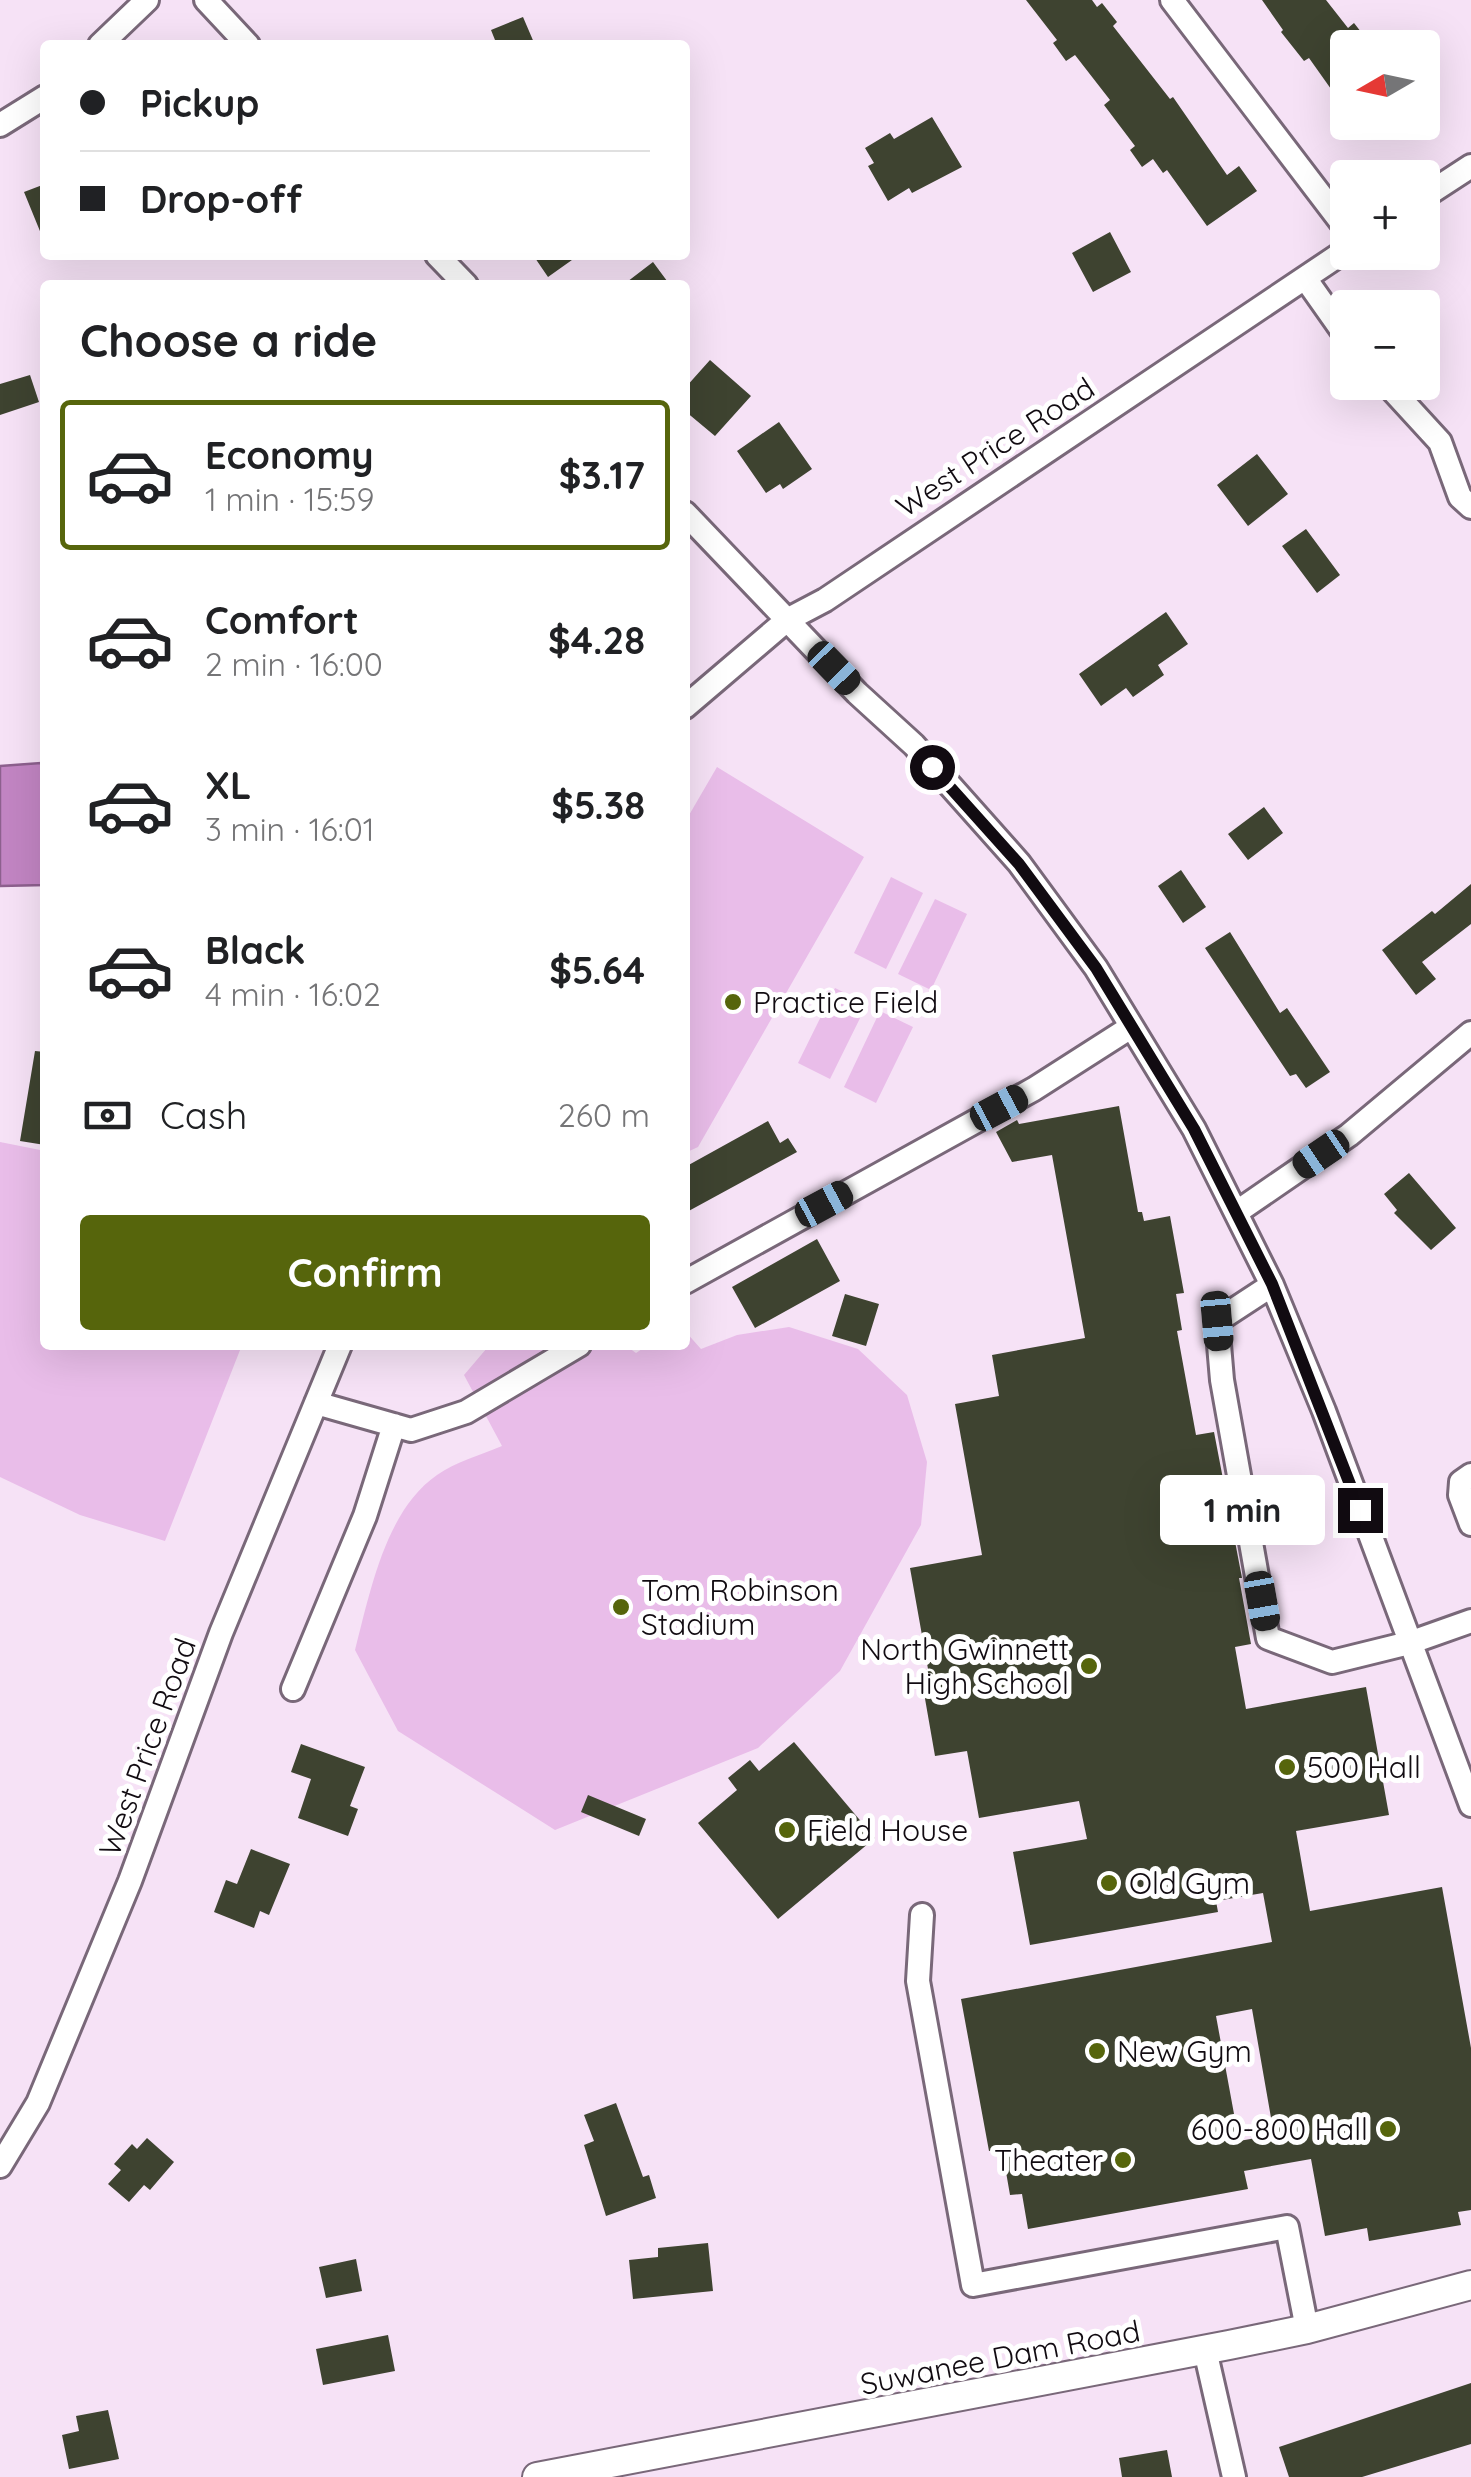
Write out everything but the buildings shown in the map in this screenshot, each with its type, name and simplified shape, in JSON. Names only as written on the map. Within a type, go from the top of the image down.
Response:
[{"type":"main road","name":"Suwanee Dam Road","points":[[537,2477],[1206,2350],[1307,2329],[1471,2284]]},
{"type":"street","points":[[105,40],[147,0]]},
{"type":"street","points":[[206,0],[243,40]]},
{"type":"street","points":[[1172,0],[1330,207]]},
{"type":"street","points":[[0,126],[40,99]]},
{"type":"street","points":[[1440,186],[1471,166]]},
{"type":"street","points":[[442,260],[461,280]]},
{"type":"street","name":"West Price Road","points":[[690,703],[788,620],[825,600],[1330,261]]},
{"type":"street","points":[[1305,278],[1330,313]]},
{"type":"street","points":[[1402,400],[1440,442],[1460,497],[1471,508]]},
{"type":"street","points":[[690,518],[857,693],[914,745],[1019,864],[1096,968],[1194,1129],[1272,1284],[1324,1411],[1471,1805]]},
{"type":"street","points":[[690,1279],[1034,1089],[1131,1028]]},
{"type":"street","points":[[1237,1212],[1349,1135],[1471,1033]]},
{"type":"street","points":[[1272,1284],[1217,1321],[1222,1380],[1268,1638],[1332,1662],[1408,1643],[1471,1620]]},
{"type":"street","name":"West Price Road","points":[[0,2166],[46,2084],[130,1881],[221,1633],[338,1350]]},
{"type":"street","points":[[316,1403],[412,1430],[466,1412],[571,1350]]},
{"type":"street","points":[[293,1689],[365,1516],[394,1425]]},
{"type":"street","points":[[1471,1475],[1462,1482],[1460,1495],[1471,1524]]},
{"type":"street","points":[[922,1915],[918,1981],[973,2284],[1287,2227],[1307,2329]]},
{"type":"street","points":[[1206,2350],[1234,2477]]},
{"type":"shaded area","points":[[40,763],[40,885],[0,886],[0,766]]},
{"type":"shaded area","name":"Practice Field","points":[[717,767],[864,857],[698,1147],[690,1151],[690,813]]},
{"type":"shaded area","points":[[891,877],[923,893],[886,969],[854,953]]},
{"type":"shaded area","points":[[935,899],[967,914],[931,990],[898,974]]},
{"type":"shaded area","points":[[835,988],[867,1004],[830,1079],[798,1063]]},
{"type":"shaded area","points":[[880,1011],[913,1027],[876,1103],[844,1087]]},
{"type":"shaded area","points":[[0,1142],[40,1150],[40,1350],[240,1350],[165,1541],[80,1515],[0,1477]]},
{"type":"shaded area","name":"Tom Robinson Stadium","points":[[789,1327],[858,1349],[907,1395],[927,1462],[921,1525],[840,1671],[758,1748],[555,1830],[398,1731],[355,1650],[382,1555],[404,1510],[419,1491],[460,1462],[502,1446],[464,1375],[485,1350],[690,1350],[690,1337],[701,1349],[737,1335]]},
{"type":"place","name":"Practice Field","points":[[733,1002]]},
{"type":"place","name":"Tom Robinson Stadium","points":[[621,1607]]},
{"type":"place","name":"North Gwinnett High School","points":[[1089,1666]]},
{"type":"place","name":"500 Hall","points":[[1287,1767]]},
{"type":"place","name":"Field House","points":[[787,1830]]},
{"type":"place","name":"Old Gym","points":[[1109,1883]]},
{"type":"place","name":"New Gym","points":[[1097,2051]]},
{"type":"place","name":"600-800 Hall","points":[[1388,2129]]},
{"type":"place","name":"Theater","points":[[1123,2160]]},
{"type":"route","points":[[932,767],[1019,864],[1096,968],[1194,1129],[1272,1284],[1360,1510]]}]
